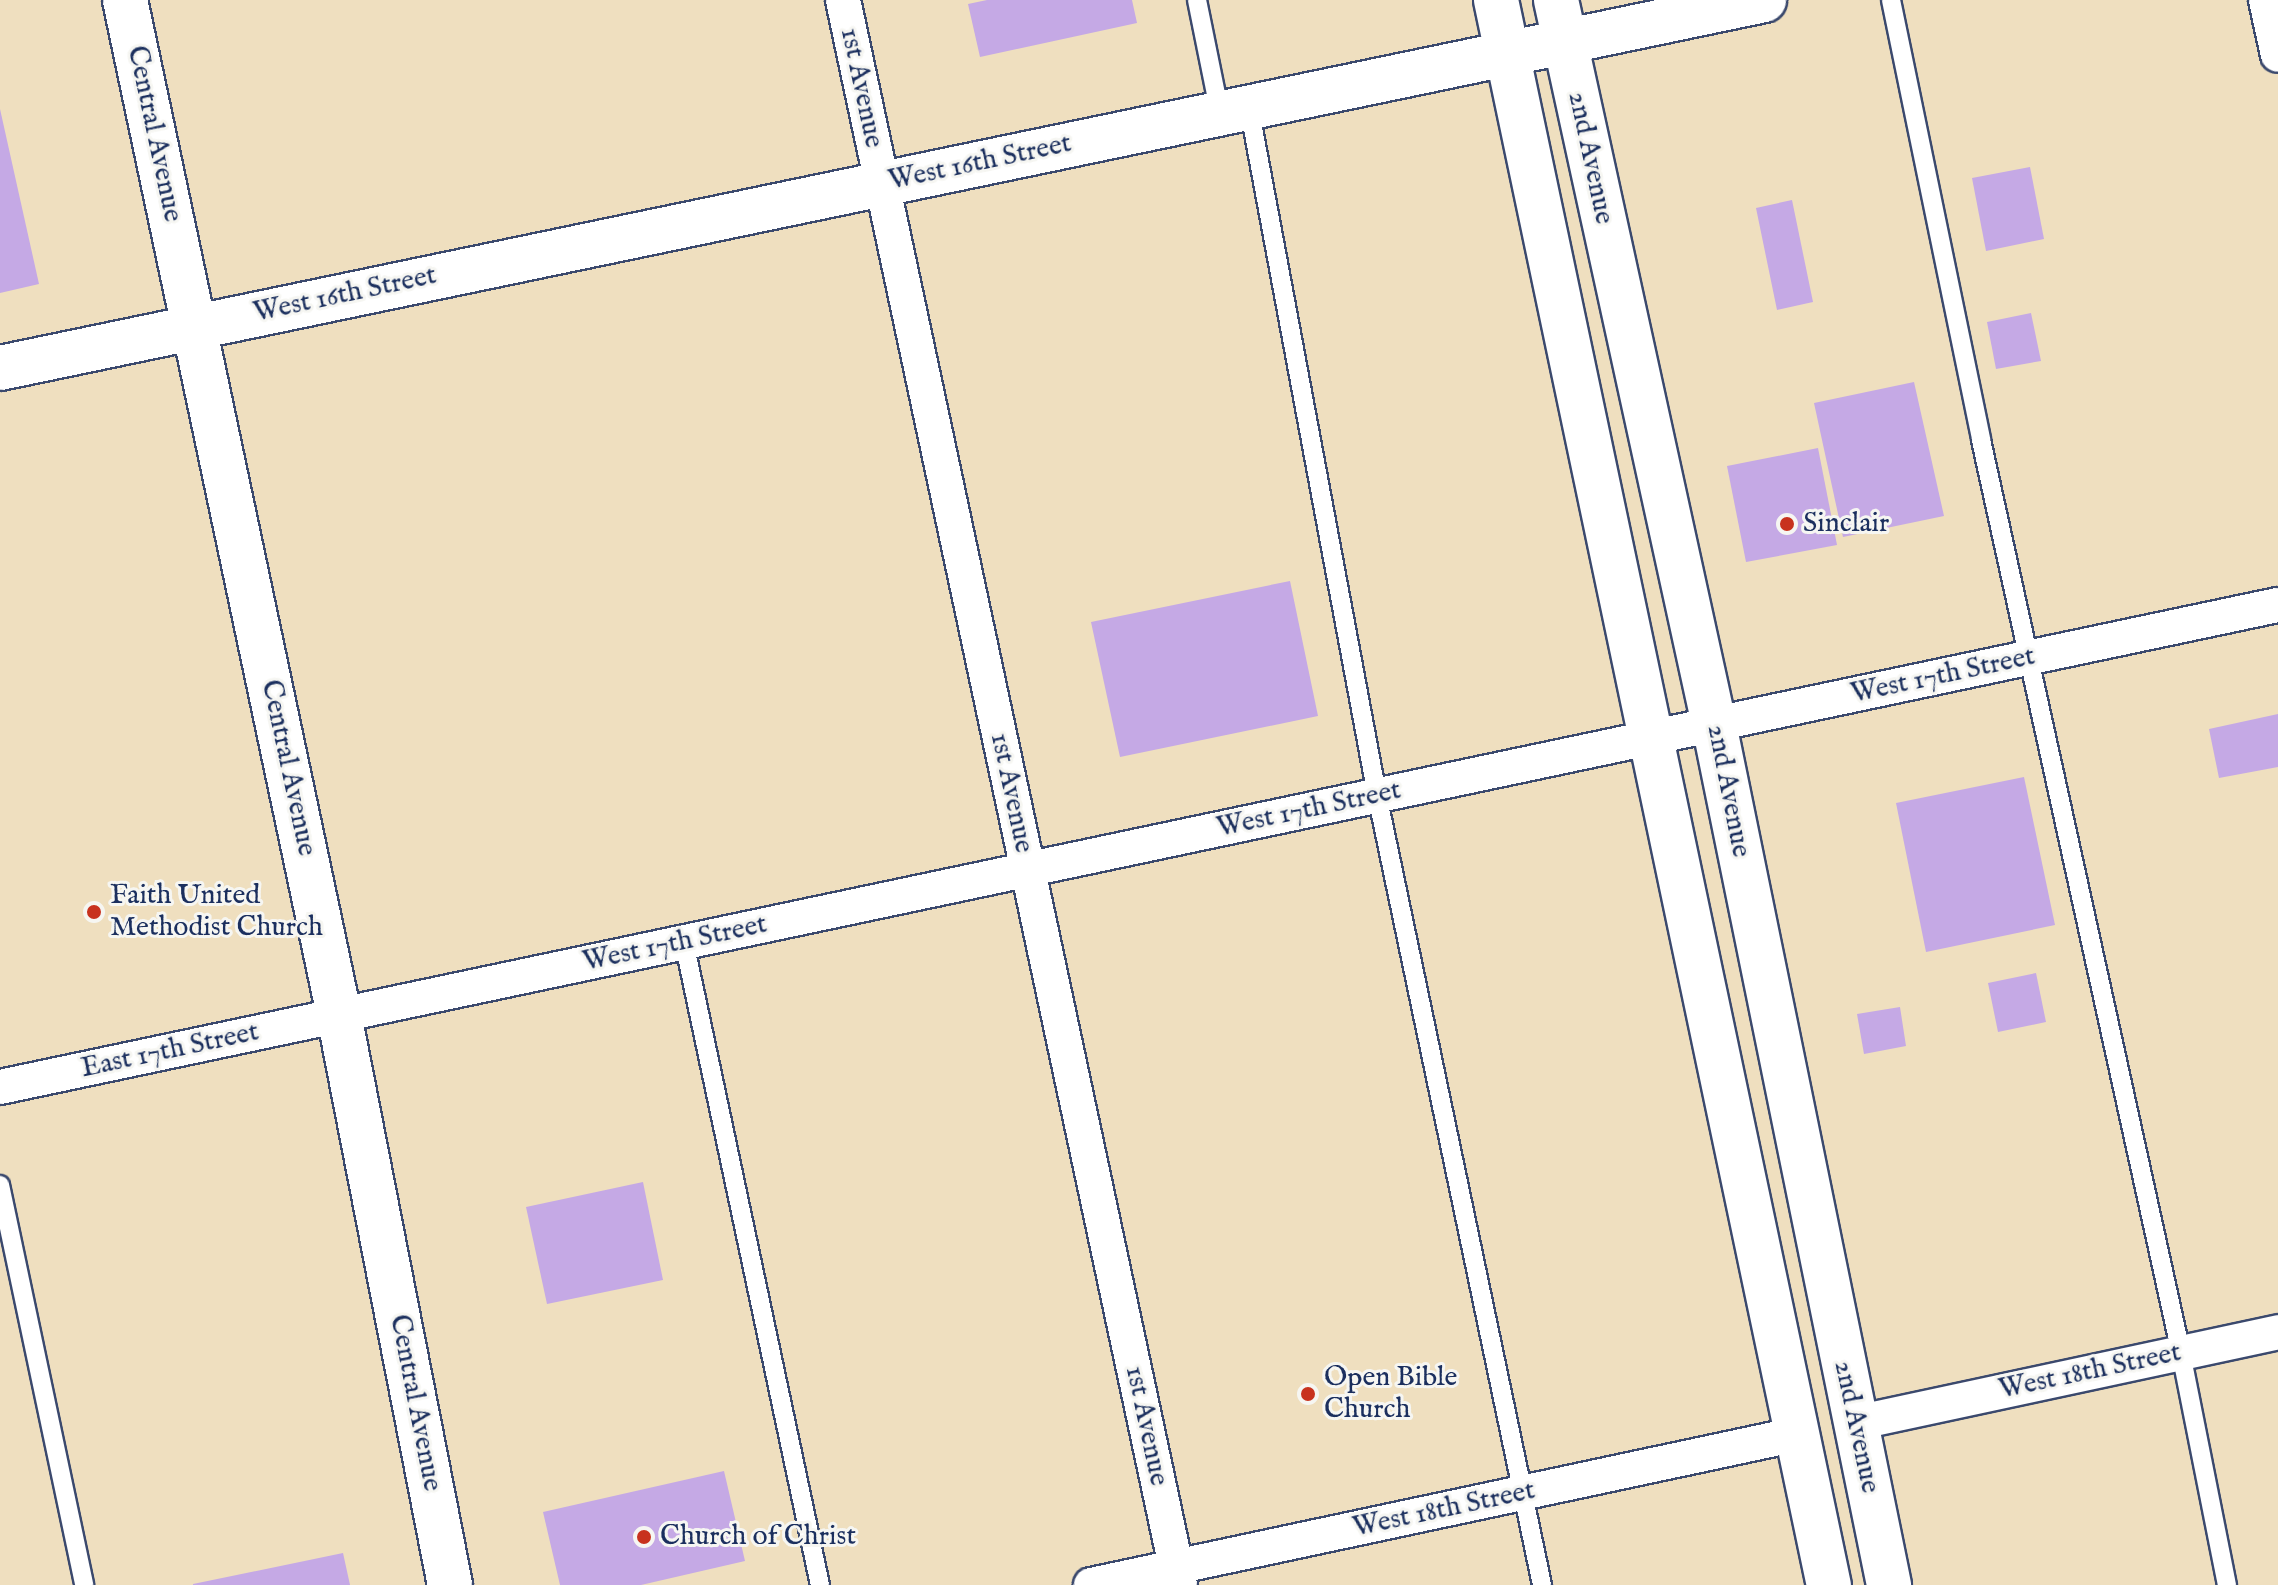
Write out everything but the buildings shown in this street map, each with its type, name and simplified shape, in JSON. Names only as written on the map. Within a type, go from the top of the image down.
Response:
[{"type":"street","name":"Central Avenue","points":[[125,0],[339,1015],[450,1585]]},
{"type":"street","name":"1st Avenue","points":[[843,0],[1178,1576]]},
{"type":"street","name":"2nd Avenue","points":[[1496,0],[1829,1585]]},
{"type":"street","name":"2nd Avenue","points":[[1556,0],[1714,724],[1889,1585]]},
{"type":"street","name":"West 16th Street","points":[[0,368],[1764,0]]},
{"type":"street","points":[[2266,0],[2278,55]]},
{"type":"street","name":"West 17th Street","points":[[339,1015],[2278,605]]},
{"type":"street","name":"East 17th Street","points":[[0,1087],[339,1015]]},
{"type":"street","name":"West 18th Street","points":[[1855,1423],[2278,1332]]},
{"type":"street","name":"West 18th Street","points":[[1091,1585],[1178,1576],[1523,1493],[1798,1434]]},
{"type":"lane","points":[[1197,0],[1234,110],[1542,1585]]},
{"type":"lane","points":[[1891,0],[1981,440],[2031,657],[2181,1353],[2227,1585]]},
{"type":"lane","points":[[684,942],[820,1585]]},
{"type":"lane","points":[[0,1185],[84,1585]]},
{"type":"place","name":"Sinclair","points":[[1787,524]]},
{"type":"place","name":"Faith United Methodist Church","points":[[94,912]]},
{"type":"place","name":"Open Bible Church","points":[[1308,1394]]},
{"type":"place","name":"Church of Christ","points":[[644,1537]]}]
